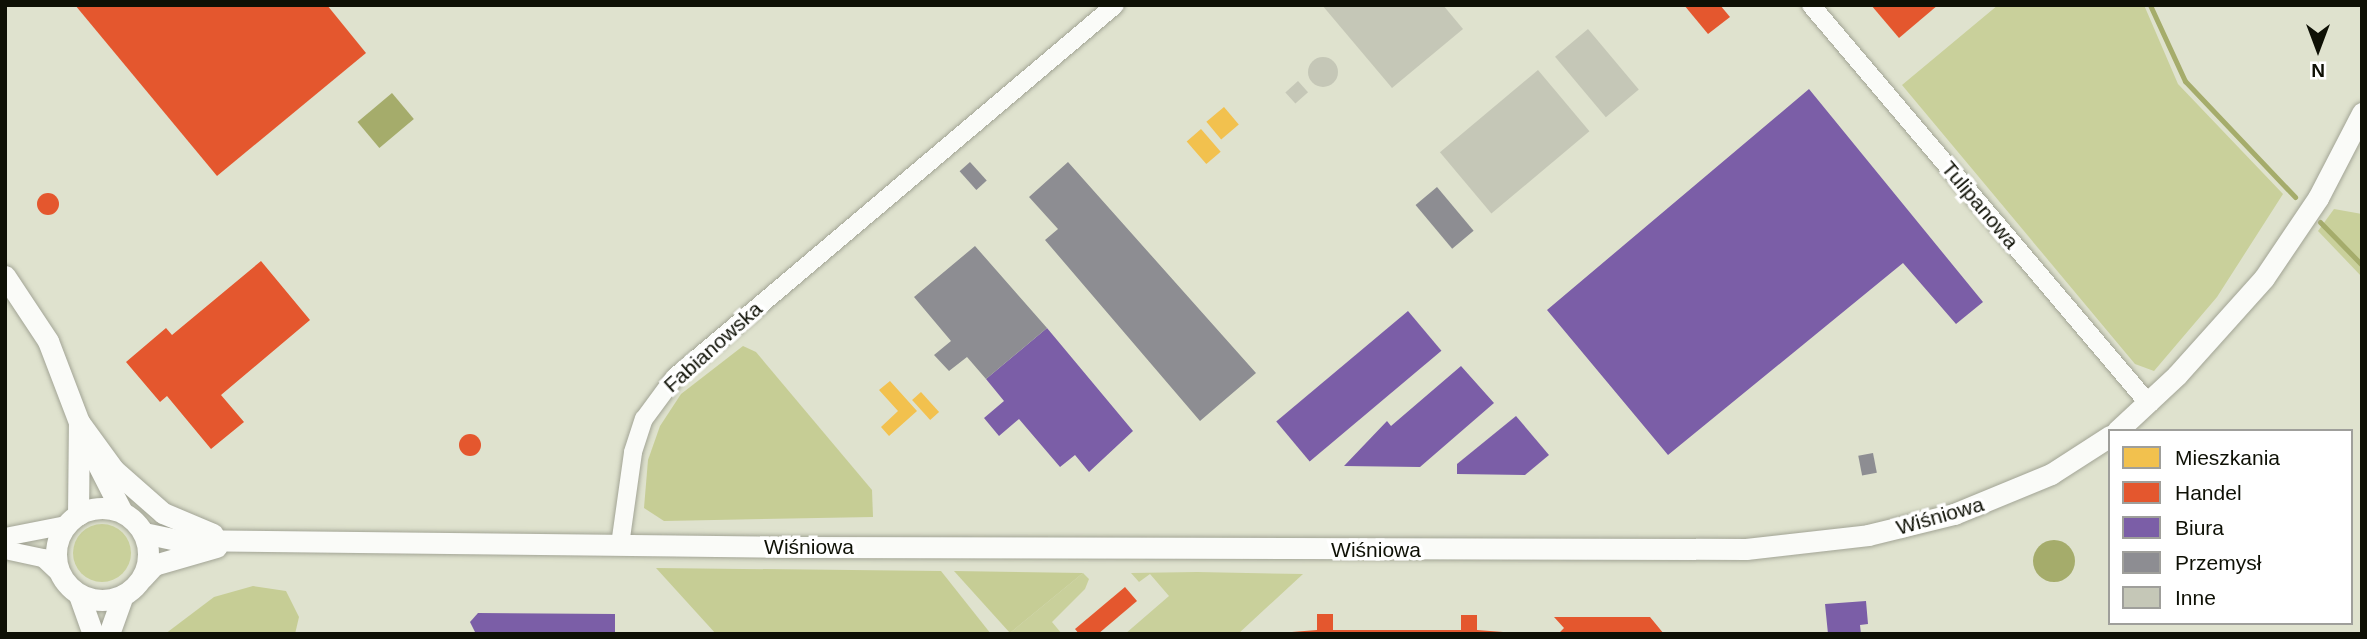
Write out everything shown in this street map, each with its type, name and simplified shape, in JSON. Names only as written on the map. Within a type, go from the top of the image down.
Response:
[{"type":"street","name":"Fabianowska","points":[[620,545],[633,452],[644,419],[675,377],[1115,5]]},
{"type":"street","name":"Tulipanowa","points":[[1811,5],[2148,404]]},
{"type":"street","points":[[2119,429],[2148,404],[2264,278],[2318,198],[2362,113]]},
{"type":"street","points":[[5,276],[48,341],[79,422],[122,512],[144,533],[148,564],[142,578]]},
{"type":"street","points":[[79,422],[134,493],[194,529],[238,540]]},
{"type":"street","points":[[61,576],[55,553],[72,520],[79,422]]},
{"type":"street","name":"Wiśniowa","points":[[620,545],[1774,547],[1882,533],[1976,507],[2051,474],[2108,437]]},
{"type":"street","points":[[5,537],[72,520],[92,509],[122,512]]},
{"type":"street","points":[[144,533],[238,540],[620,545]]},
{"type":"street","points":[[109,634],[123,596],[154,565],[238,540]]},
{"type":"street","points":[[5,550],[43,558],[79,594],[93,634]]},
{"type":"street","points":[[79,594],[103,600],[123,596]]},
{"type":"shaded area","points":[[1998,5],[2144,5],[2178,84],[2283,194],[2217,297],[2154,371],[2135,364],[1902,85]]},
{"type":"shaded area","points":[[392,93],[414,119],[379,148],[358,122]]},
{"type":"shaded area","points":[[2334,209],[2362,214],[2362,277],[2318,231]]},
{"type":"shaded area","points":[[743,346],[756,352],[872,490],[873,517],[664,521],[644,508],[648,460],[660,426],[681,394]]},
{"type":"shaded area","points":[[102,524],[113,526],[126,537],[131,553],[129,564],[118,577],[102,582],[91,580],[78,569],[73,553],[75,542],[86,529]]},
{"type":"shaded area","points":[[2054,540],[2069,546],[2075,561],[2069,576],[2054,582],[2039,576],[2033,561],[2039,546]]},
{"type":"shaded area","points":[[656,568],[941,571],[991,634],[716,634]]},
{"type":"shaded area","points":[[954,571],[1083,573],[1010,633]]},
{"type":"shaded area","points":[[1083,573],[1089,579],[1085,589],[1052,622],[1062,634],[1010,633]]},
{"type":"shaded area","points":[[1131,573],[1303,574],[1238,634],[1125,634],[1169,596],[1150,574],[1139,582]]},
{"type":"shaded area","points":[[253,586],[286,591],[299,617],[295,634],[165,634],[214,597]]},
{"type":"building: Mieszkania","points":[[1224,107],[1239,125],[1221,139],[1206,122]]},
{"type":"building: Mieszkania","points":[[1201,129],[1221,152],[1206,164],[1187,141]]},
{"type":"building: Mieszkania","points":[[890,381],[917,411],[889,436],[881,427],[898,411],[879,390]]},
{"type":"building: Mieszkania","points":[[921,392],[939,412],[930,420],[912,400]]},
{"type":"building: Handel","points":[[75,5],[327,5],[366,53],[217,176]]},
{"type":"building: Handel","points":[[1684,5],[1720,5],[1730,17],[1708,34]]},
{"type":"building: Handel","points":[[1871,5],[1938,5],[1899,38]]},
{"type":"building: Handel","points":[[48,193],[56,196],[59,204],[56,212],[48,215],[40,212],[37,204],[40,196]]},
{"type":"building: Handel","points":[[261,261],[310,320],[221,395],[244,422],[211,449],[167,396],[160,402],[126,362],[166,328],[172,335]]},
{"type":"building: Handel","points":[[470,434],[478,437],[481,445],[478,453],[470,456],[462,453],[459,445],[462,437]]},
{"type":"building: Handel","points":[[1125,587],[1137,601],[1098,634],[1079,634],[1075,629]]},
{"type":"building: Handel","points":[[1317,614],[1333,614],[1333,630],[1461,630],[1461,615],[1477,615],[1477,630],[1528,634],[1267,634],[1317,630]]},
{"type":"building: Handel","points":[[1554,617],[1650,617],[1664,634],[1558,634],[1564,628]]},
{"type":"building: Biura","points":[[1809,89],[1983,302],[1956,324],[1903,263],[1668,455],[1547,310]]},
{"type":"building: Biura","points":[[1408,311],[1441,351],[1310,461],[1276,422]]},
{"type":"building: Biura","points":[[1047,328],[1133,431],[1089,472],[1075,455],[1060,467],[1019,419],[999,436],[984,418],[1004,401],[986,379]]},
{"type":"building: Biura","points":[[1461,366],[1494,403],[1420,467],[1344,466],[1387,421],[1391,426]]},
{"type":"building: Biura","points":[[1516,416],[1549,455],[1525,475],[1457,474],[1457,464]]},
{"type":"building: Biura","points":[[1866,601],[1868,624],[1860,625],[1861,634],[1828,634],[1825,604]]},
{"type":"building: Biura","points":[[478,613],[615,614],[615,634],[476,634],[470,622]]},
{"type":"building: Przemysł","points":[[970,162],[987,181],[976,190],[960,171]]},
{"type":"building: Przemysł","points":[[1068,162],[1256,373],[1200,421],[1045,240],[1058,229],[1029,197]]},
{"type":"building: Przemysł","points":[[1437,187],[1474,231],[1452,249],[1416,205]]},
{"type":"building: Przemysł","points":[[975,246],[1047,328],[986,379],[967,357],[949,371],[934,355],[951,341],[914,297]]},
{"type":"building: Przemysł","points":[[1873,453],[1877,473],[1862,475],[1858,456]]},
{"type":"building: Inne","points":[[1322,5],[1443,5],[1463,29],[1392,88]]},
{"type":"building: Inne","points":[[1588,29],[1639,90],[1606,117],[1555,57]]},
{"type":"building: Inne","points":[[1323,57],[1334,61],[1338,72],[1334,83],[1323,87],[1312,83],[1308,72],[1312,61]]},
{"type":"building: Inne","points":[[1538,70],[1589,131],[1491,214],[1440,152]]},
{"type":"building: Inne","points":[[1298,81],[1308,92],[1295,104],[1285,92]]},
{"type":"waterway","points":[[2150,5],[2185,81],[2295,197]]},
{"type":"waterway","points":[[2320,222],[2362,265]]}]
